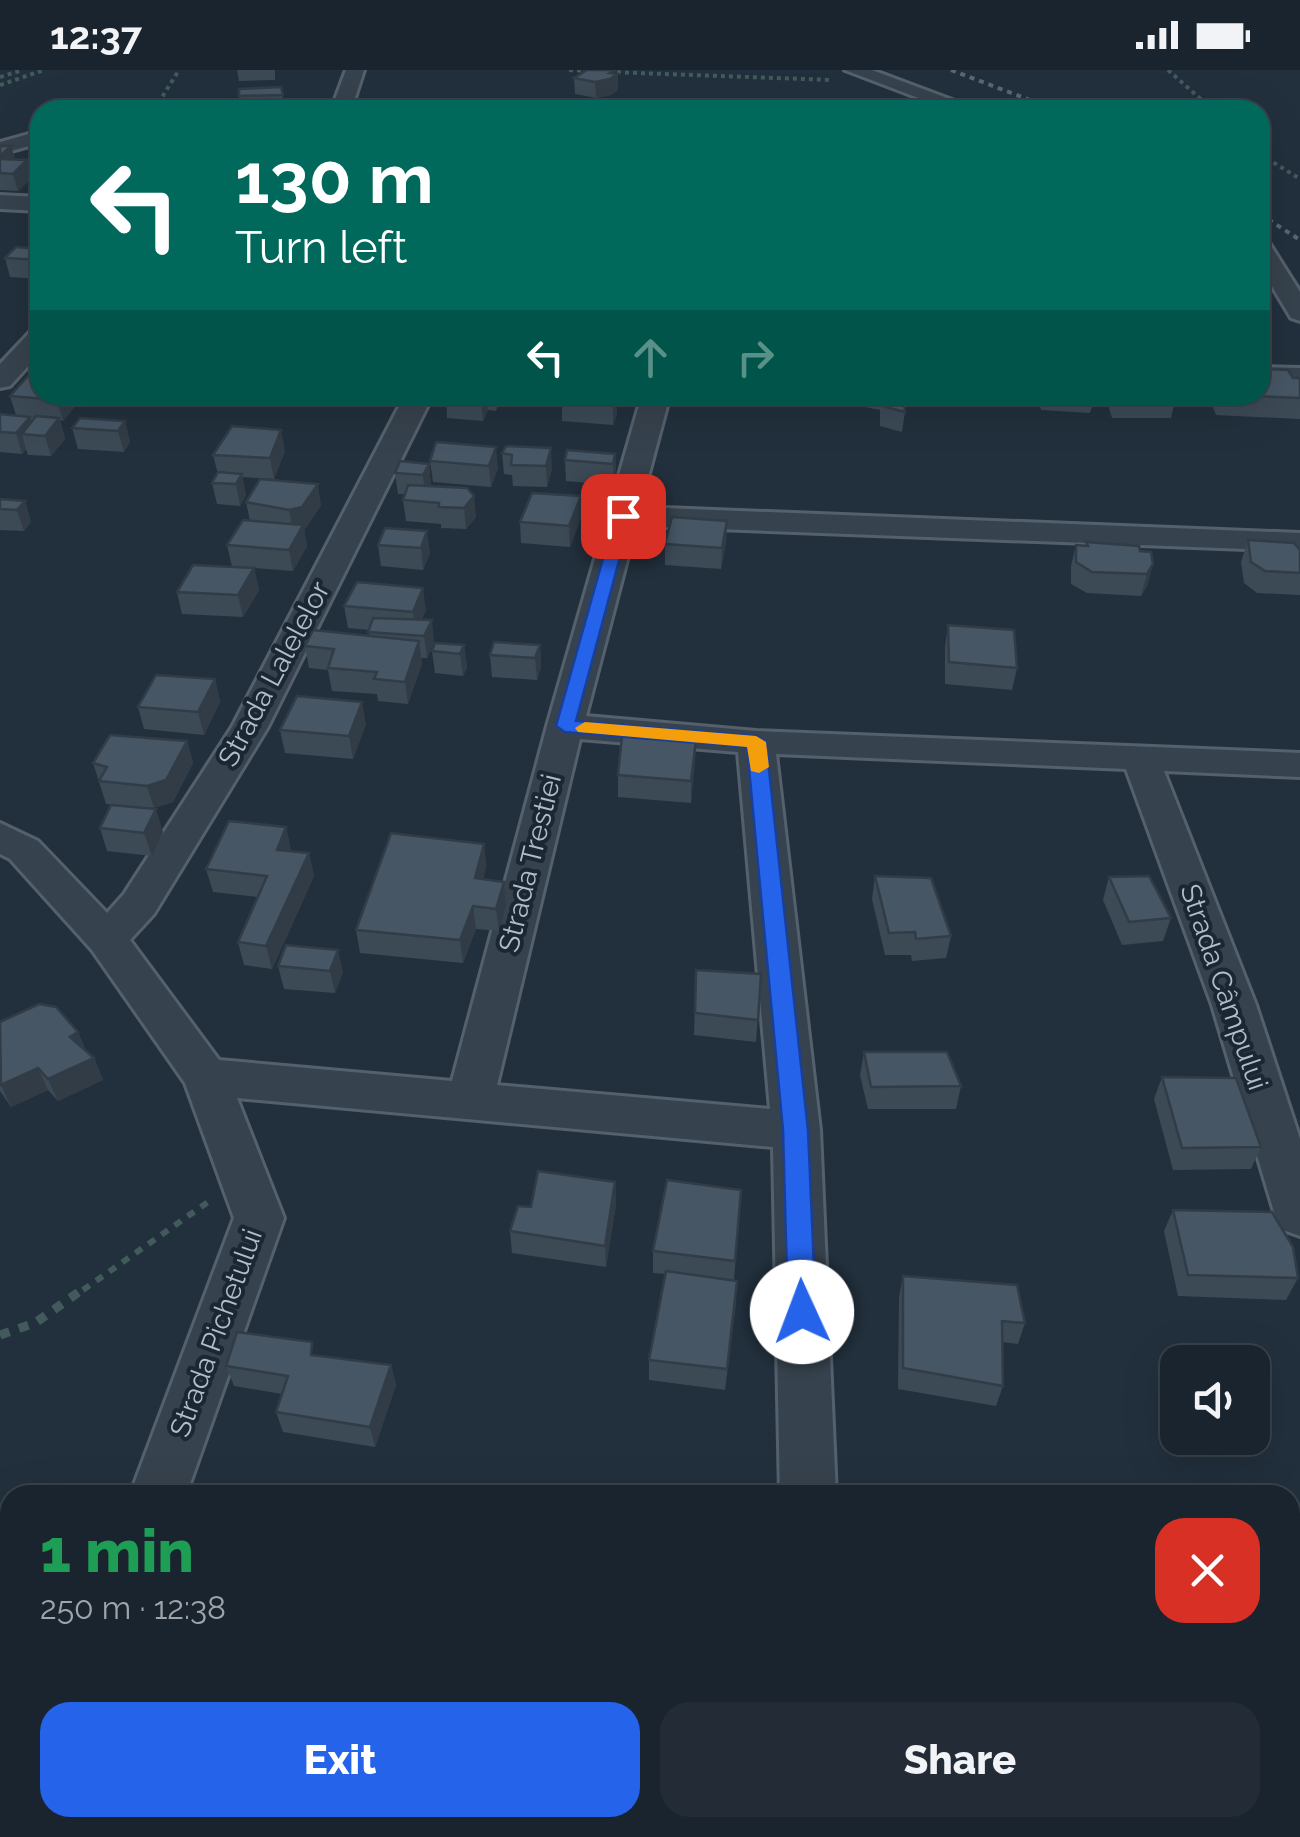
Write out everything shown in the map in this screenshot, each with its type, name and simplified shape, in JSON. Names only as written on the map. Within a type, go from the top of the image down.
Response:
[{"type":"street","points":[[344,100],[355,70]]},
{"type":"street","points":[[854,70],[942,100]]},
{"type":"street","points":[[0,148],[30,140]]},
{"type":"street","points":[[0,202],[30,204]]},
{"type":"street","points":[[1270,263],[1300,313]]},
{"type":"street","points":[[0,380],[30,348]]},
{"type":"street","points":[[1270,375],[1300,376]]},
{"type":"street","name":"Strada Lalelelor","points":[[108,939],[138,904],[250,727],[415,405]]},
{"type":"street","name":"Strada Trestiei","points":[[470,1100],[565,726],[653,405]]},
{"type":"street","points":[[623,516],[1300,542]]},
{"type":"street","points":[[565,726],[756,742],[1300,765]]},
{"type":"street","points":[[756,742],[796,1130],[808,1485]]},
{"type":"street","name":"Strada Câmpului","points":[[1141,760],[1234,1005],[1300,1215]]},
{"type":"street","name":"Strada Pichetului","points":[[0,836],[24,850],[108,939],[206,1077],[258,1218],[162,1485]]},
{"type":"street","points":[[206,1077],[796,1130]]},
{"type":"path","points":[[0,77],[23,70]]},
{"type":"path","points":[[0,86],[44,70]]},
{"type":"path","points":[[160,100],[178,70]]},
{"type":"path","points":[[569,70],[898,84]]},
{"type":"path","points":[[1168,70],[1202,100]]},
{"type":"path","points":[[1270,160],[1300,179]]},
{"type":"path","points":[[0,1336],[34,1323],[244,1177]]},
{"type":"building","points":[[587,70],[618,74],[595,82],[574,78]]},
{"type":"building","points":[[281,87],[283,95],[239,96],[239,89]]},
{"type":"building","points":[[0,159],[27,160],[13,174],[0,173]]},
{"type":"building","points":[[16,247],[30,248],[30,259],[5,258]]},
{"type":"building","points":[[1270,369],[1288,370],[1293,378],[1300,378],[1300,398],[1270,397]]},
{"type":"building","points":[[28,376],[30,376],[30,398],[10,396]]},
{"type":"building","points":[[904,405],[905,412],[882,406]]},
{"type":"building","points":[[0,414],[30,417],[16,433],[0,432]]},
{"type":"building","points":[[36,416],[59,418],[45,436],[22,434]]},
{"type":"building","points":[[80,418],[125,421],[118,431],[72,428]]},
{"type":"building","points":[[232,426],[281,430],[270,458],[213,455]]},
{"type":"building","points":[[436,442],[496,447],[489,466],[430,461]]},
{"type":"building","points":[[506,446],[551,448],[546,466],[511,465],[512,455],[502,453]]},
{"type":"building","points":[[567,450],[615,454],[613,464],[565,460]]},
{"type":"building","points":[[400,461],[429,464],[423,475],[395,473]]},
{"type":"building","points":[[218,472],[242,474],[236,484],[212,483]]},
{"type":"building","points":[[260,479],[318,484],[302,507],[289,510],[246,502]]},
{"type":"building","points":[[408,485],[467,488],[474,496],[464,508],[439,507],[439,503],[403,500]]},
{"type":"building","points":[[532,493],[581,496],[569,526],[520,522]]},
{"type":"building","points":[[0,499],[25,501],[17,510],[0,509]]},
{"type":"building","points":[[672,517],[727,521],[722,548],[665,544]]},
{"type":"building","points":[[243,520],[303,525],[289,550],[227,545]]},
{"type":"building","points":[[385,528],[427,531],[421,548],[378,545]]},
{"type":"building","points":[[1248,540],[1294,543],[1300,550],[1300,573],[1265,571],[1251,562]]},
{"type":"building","points":[[1086,542],[1139,546],[1140,551],[1151,552],[1153,564],[1147,574],[1092,572],[1076,562],[1076,545],[1088,546]]},
{"type":"building","points":[[193,565],[254,568],[238,595],[177,592]]},
{"type":"building","points":[[357,582],[423,588],[413,612],[344,606]]},
{"type":"building","points":[[373,618],[432,620],[424,636],[368,632]]},
{"type":"building","points":[[948,625],[1014,630],[1017,668],[949,662]]},
{"type":"building","points":[[313,630],[419,641],[405,682],[374,679],[377,672],[328,668],[334,649],[305,646]]},
{"type":"building","points":[[494,642],[540,645],[535,658],[490,655]]},
{"type":"building","points":[[435,643],[464,645],[460,654],[432,651]]},
{"type":"building","points":[[156,675],[215,679],[198,712],[138,707]]},
{"type":"building","points":[[297,696],[362,702],[349,736],[280,730]]},
{"type":"building","points":[[110,735],[187,741],[166,780],[147,786],[99,781],[107,767],[93,763]]},
{"type":"building","points":[[622,736],[696,740],[691,781],[618,775]]},
{"type":"building","points":[[111,805],[156,809],[144,833],[100,828]]},
{"type":"building","points":[[229,821],[286,827],[277,850],[309,853],[266,946],[238,942],[267,876],[206,869]]},
{"type":"building","points":[[391,833],[484,844],[475,878],[504,882],[496,909],[473,906],[460,940],[356,930]]},
{"type":"building","points":[[875,876],[931,878],[951,936],[916,939],[915,932],[889,933]]},
{"type":"building","points":[[1149,876],[1171,918],[1129,922],[1109,877]]},
{"type":"building","points":[[286,945],[338,950],[330,971],[278,966]]},
{"type":"building","points":[[696,970],[761,974],[758,1020],[695,1013]]},
{"type":"building","points":[[39,1004],[56,1007],[78,1032],[70,1037],[94,1058],[48,1079],[38,1068],[1,1085],[0,1022]]},
{"type":"building","points":[[864,1052],[947,1052],[961,1086],[871,1087]]},
{"type":"building","points":[[1162,1077],[1236,1078],[1261,1147],[1182,1148]]},
{"type":"building","points":[[538,1171],[615,1182],[605,1246],[510,1231],[518,1206],[531,1207]]},
{"type":"building","points":[[667,1180],[741,1190],[735,1261],[653,1251]]},
{"type":"building","points":[[1173,1210],[1272,1212],[1293,1247],[1298,1278],[1188,1275]]},
{"type":"building","points":[[666,1271],[737,1281],[727,1369],[649,1360]]},
{"type":"building","points":[[903,1276],[1017,1285],[1025,1323],[1002,1321],[1003,1386],[903,1368]]},
{"type":"building","points":[[237,1332],[312,1342],[311,1355],[391,1365],[370,1427],[276,1412],[288,1376],[226,1366]]},
{"type":"railway","points":[[951,70],[1030,100]]},
{"type":"railway","points":[[1270,220],[1300,240]]},
{"type":"slow traffic","points":[[585,728],[756,742],[759,767]]},
{"type":"route","points":[[623,516],[565,726],[756,742],[796,1130],[802,1312]]}]
